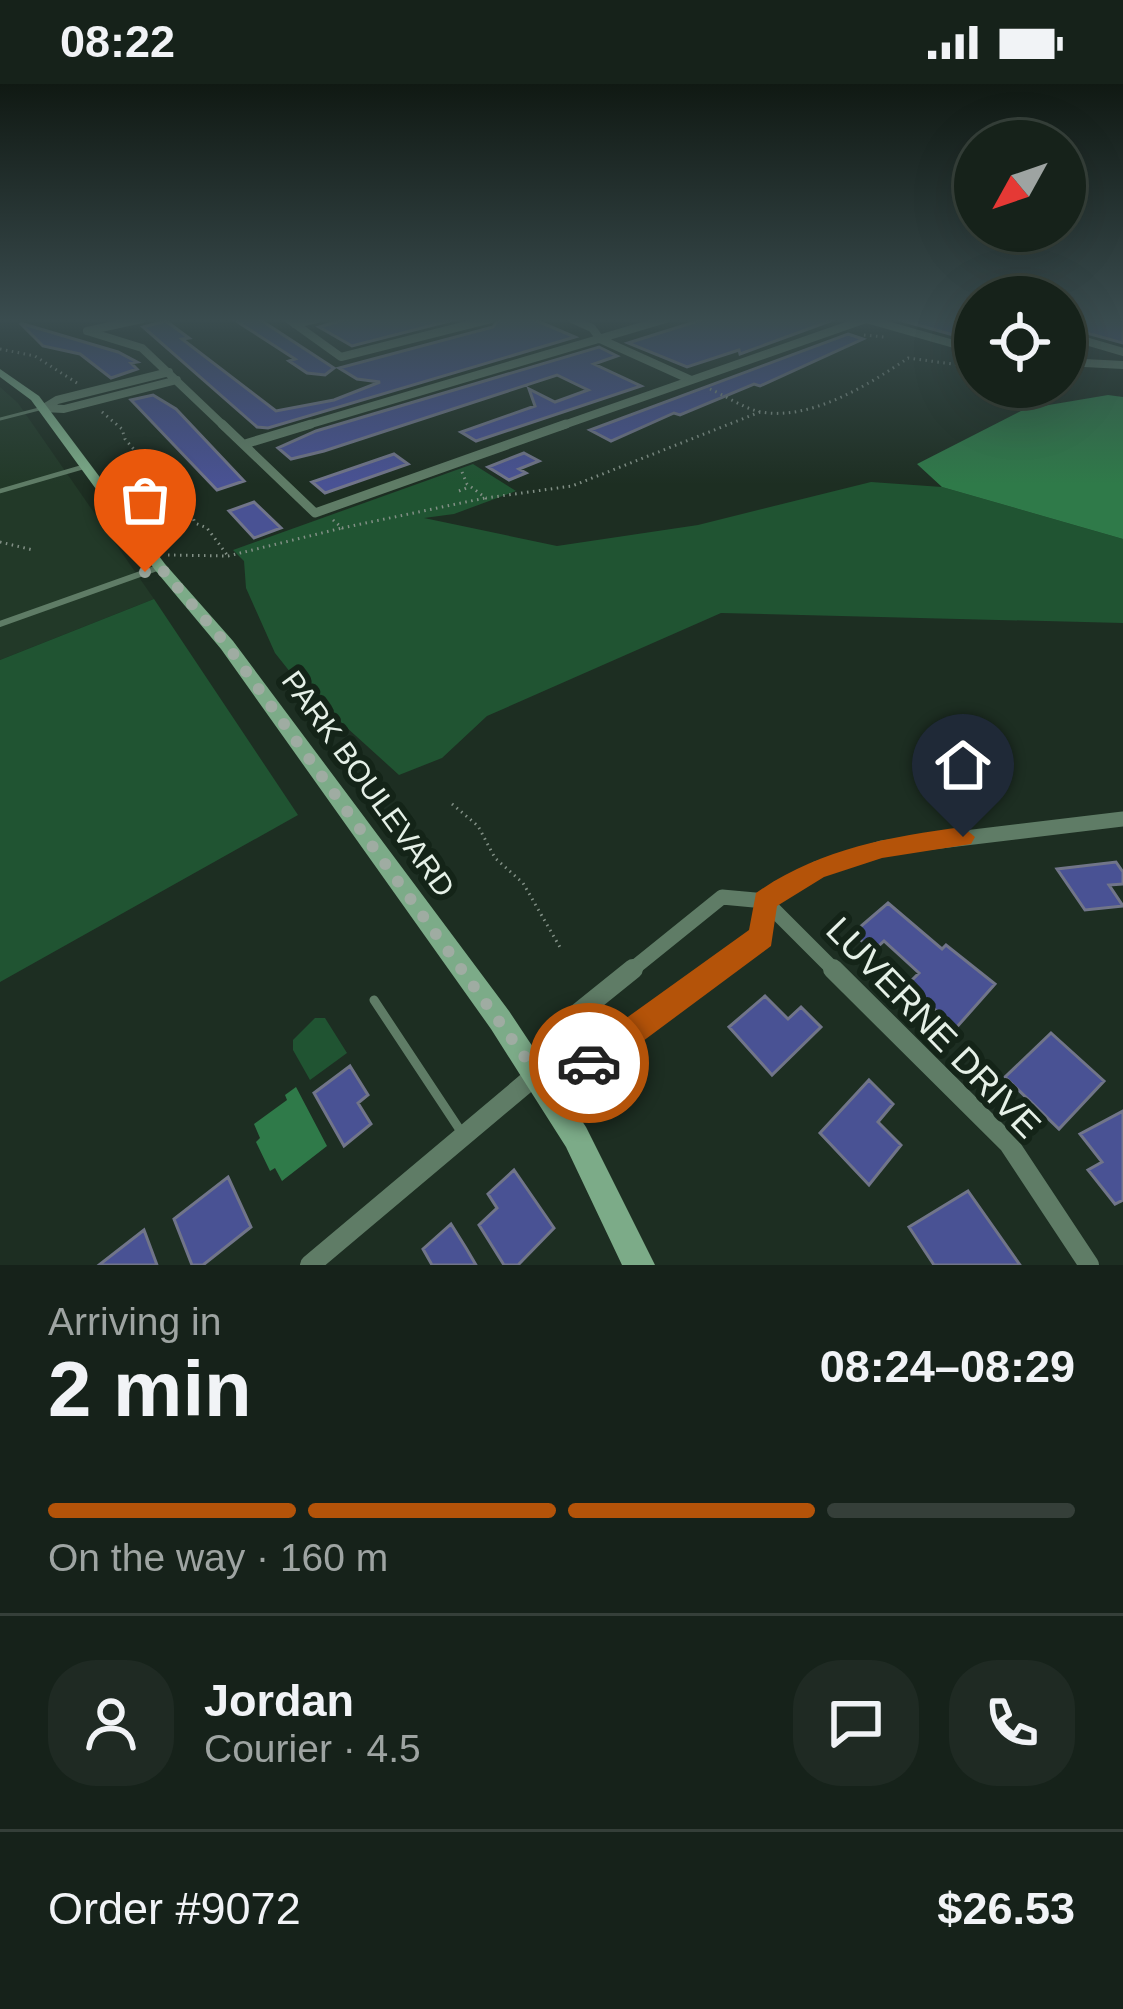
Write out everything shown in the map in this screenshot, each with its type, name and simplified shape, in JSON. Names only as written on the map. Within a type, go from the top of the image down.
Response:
[{"type":"main road","name":"PARK BOULEVARD","points":[[3,374],[30,392],[163,561],[537,1074],[576,1137],[639,1265]]},
{"type":"street","points":[[245,444],[481,374]]},
{"type":"street","points":[[678,374],[695,382]]},
{"type":"street","points":[[43,408],[64,409],[173,376],[315,513],[716,374]]},
{"type":"street","points":[[310,1265],[537,1074],[546,1039],[722,896],[765,901],[816,869],[882,848],[1123,819]]},
{"type":"street","points":[[537,1074],[571,1076],[761,937],[765,901]]},
{"type":"street","name":"LUVERNE DRIVE","points":[[765,901],[1010,1144],[1089,1265]]},
{"type":"lane","points":[[0,419],[43,408]]},
{"type":"lane","points":[[0,491],[86,466]]},
{"type":"lane","points":[[0,624],[163,561]]},
{"type":"lane","points":[[374,1000],[462,1133]]},
{"type":"path","points":[[67,374],[82,390]]},
{"type":"path","points":[[163,561],[228,556],[486,497],[572,486],[760,412],[854,395],[884,374]]},
{"type":"path","points":[[695,382],[760,412]]},
{"type":"path","points":[[94,406],[110,416],[124,439],[151,463],[189,507],[195,523],[207,528],[228,556]]},
{"type":"path","points":[[458,469],[486,497]]},
{"type":"path","points":[[459,491],[471,487]]},
{"type":"path","points":[[329,517],[342,528]]},
{"type":"path","points":[[0,542],[33,550]]},
{"type":"path","points":[[452,805],[478,826],[495,858],[523,884],[561,949]]},
{"type":"shaded area","points":[[0,387],[18,403],[154,599],[0,660]]},
{"type":"shaded area","points":[[1123,397],[1123,539],[942,487],[917,464],[1025,409],[1086,408],[1086,399]]},
{"type":"shaded area","points":[[473,464],[516,491],[454,514],[424,518],[557,546],[698,525],[871,482],[942,487],[1123,539],[1123,623],[721,613],[487,716],[442,758],[399,775],[302,687],[275,653],[246,588],[244,561],[233,550]]},
{"type":"shaded area","points":[[154,599],[298,815],[0,982],[0,660]]},
{"type":"shaded area","points":[[315,1018],[325,1018],[347,1053],[310,1080],[293,1050],[293,1040]]},
{"type":"shaded area","points":[[296,1087],[327,1146],[282,1181],[275,1168],[270,1171],[256,1142],[260,1138],[254,1124],[287,1100],[285,1095]]},
{"type":"building","points":[[197,374],[228,374],[276,411],[334,400],[380,382],[349,374],[450,374],[268,428],[257,427]]},
{"type":"building","points":[[508,374],[616,374],[641,386],[476,441],[461,432],[535,406],[529,389],[555,402],[588,390],[557,375],[324,451],[291,459],[278,448],[316,431]]},
{"type":"building","points":[[740,374],[786,374],[680,415],[674,413],[611,441],[590,430]]},
{"type":"building","points":[[153,395],[176,409],[244,481],[217,490],[131,400]]},
{"type":"building","points":[[524,453],[539,461],[519,469],[526,473],[509,480],[488,467]]},
{"type":"building","points":[[394,454],[408,464],[325,493],[312,482]]},
{"type":"building","points":[[254,502],[281,528],[254,538],[229,511]]},
{"type":"building","points":[[1116,862],[1123,872],[1123,884],[1109,885],[1123,906],[1085,910],[1057,869]]},
{"type":"building","points":[[888,903],[942,949],[946,945],[995,984],[956,1028],[907,985],[919,973],[884,941],[873,951],[853,933]]},
{"type":"building","points":[[765,996],[788,1019],[801,1007],[821,1027],[772,1075],[729,1027]]},
{"type":"building","points":[[1051,1033],[1104,1081],[1059,1129],[1005,1077]]},
{"type":"building","points":[[350,1066],[368,1095],[358,1103],[371,1124],[344,1146],[314,1093]]},
{"type":"building","points":[[869,1080],[893,1104],[878,1122],[901,1145],[869,1185],[820,1133]]},
{"type":"building","points":[[1123,1111],[1123,1200],[1115,1204],[1088,1170],[1102,1162],[1080,1134]]},
{"type":"building","points":[[514,1170],[554,1228],[518,1265],[504,1265],[479,1225],[497,1208],[488,1194]]},
{"type":"building","points":[[228,1177],[251,1227],[203,1265],[192,1265],[174,1219]]},
{"type":"building","points":[[968,1191],[1020,1265],[934,1265],[909,1227]]},
{"type":"building","points":[[451,1224],[476,1265],[432,1265],[423,1249]]},
{"type":"building","points":[[144,1230],[157,1265],[99,1265]]},
{"type":"way so far","points":[[145,572],[160,567],[227,645],[537,1074],[571,1076],[589,1063]]},
{"type":"route","points":[[589,1063],[761,937],[765,901],[791,882],[882,848],[963,837]]}]
